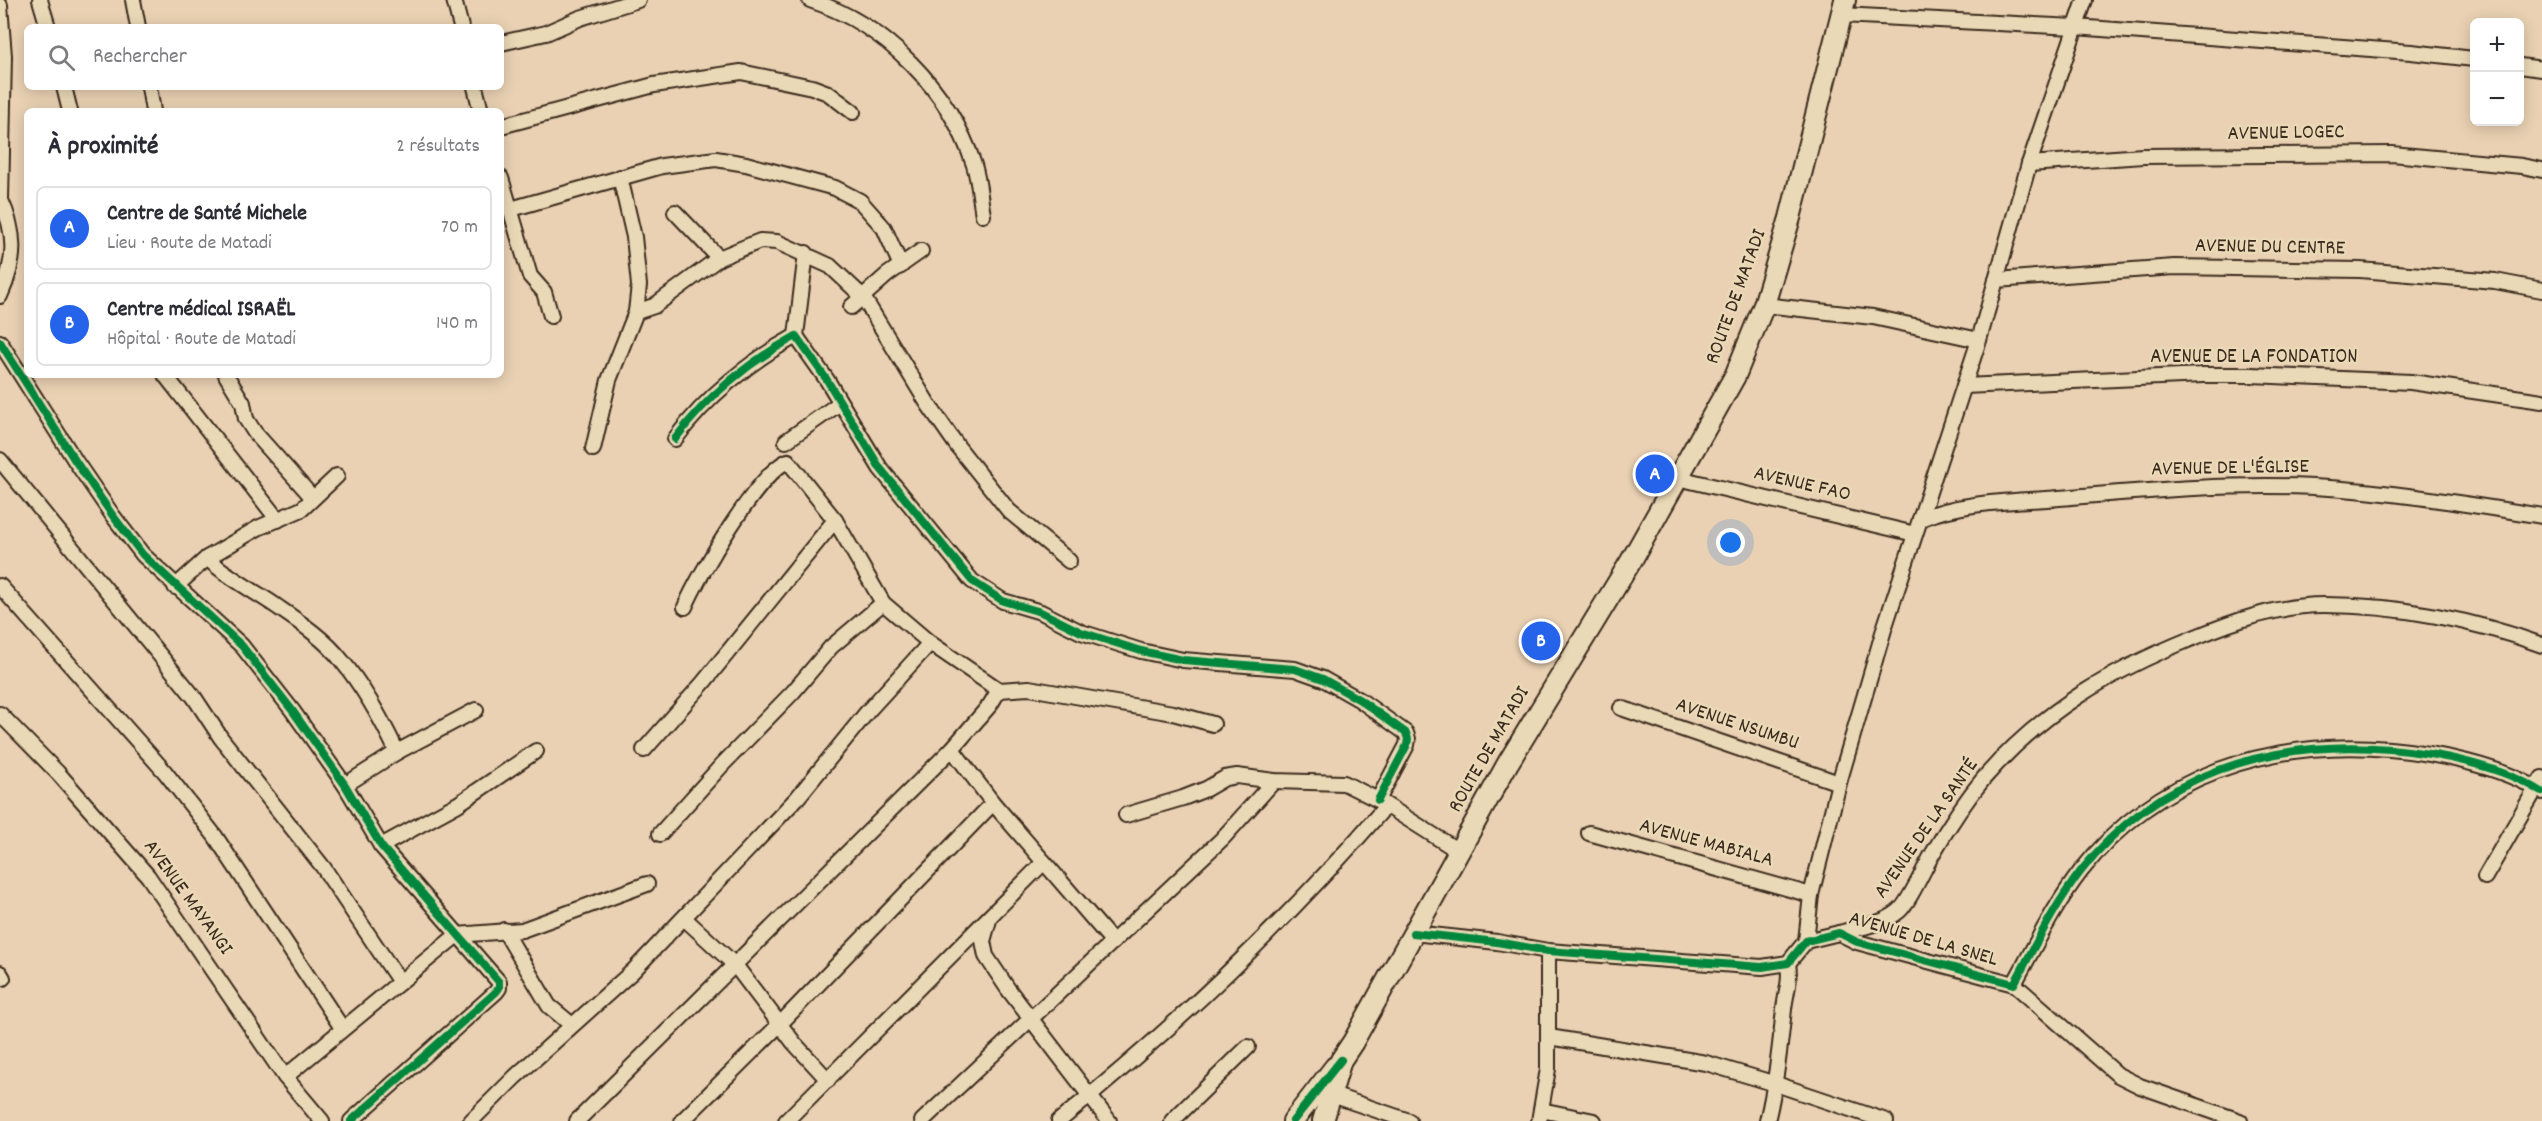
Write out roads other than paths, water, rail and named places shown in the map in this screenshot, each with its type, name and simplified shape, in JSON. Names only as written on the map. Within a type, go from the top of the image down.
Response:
[{"type":"highway","name":"ROUTE DE MATADI","points":[[1323,1121],[1341,1060],[1508,763],[1631,561],[1735,376],[1764,305],[1790,219],[1843,8]]},
{"type":"highway","points":[[1293,1121],[1341,1060]]},
{"type":"street","points":[[40,0],[47,24]]},
{"type":"street","points":[[133,0],[137,24]]},
{"type":"street","points":[[454,0],[460,24]]},
{"type":"street","points":[[504,42],[546,33],[580,18],[638,0]]},
{"type":"street","points":[[810,0],[843,13],[901,52],[941,100],[971,156],[983,215]]},
{"type":"street","points":[[1767,1121],[1776,1083],[1785,1005],[1789,991],[1788,963],[1806,941],[1810,895],[1839,783],[1885,626],[1979,340],[2029,164],[2085,0]]},
{"type":"street","points":[[0,5],[2,52],[0,199],[12,226],[13,237],[10,268],[0,296]]},
{"type":"street","points":[[1843,8],[2470,58]]},
{"type":"street","points":[[2524,67],[2542,69]]},
{"type":"street","points":[[504,125],[654,85],[741,72],[812,87],[838,100],[853,112]]},
{"type":"street","points":[[65,90],[69,108]]},
{"type":"street","points":[[150,90],[152,108]]},
{"type":"street","points":[[476,90],[480,108]]},
{"type":"street","name":"AVENUE LOGEC","points":[[2029,164],[2143,156],[2392,154],[2522,166],[2542,170]]},
{"type":"street","points":[[511,209],[662,166],[716,159],[747,164],[835,188],[861,201],[884,228],[901,266]]},
{"type":"street","points":[[592,449],[609,380],[636,312],[639,285],[635,246],[620,177]]},
{"type":"street","points":[[504,187],[530,276],[544,292],[551,316]]},
{"type":"street","points":[[675,212],[718,258]]},
{"type":"street","points":[[636,312],[654,306],[718,258],[760,241],[777,242],[806,253],[830,266],[863,297],[913,380],[958,447],[1009,511],[1069,561]]},
{"type":"street","points":[[851,307],[921,251]]},
{"type":"street","points":[[806,253],[796,336],[880,468],[972,581],[1003,601],[1041,612],[1081,632],[1141,651],[1183,660],[1295,669],[1323,679],[1360,700],[1406,733],[1407,745],[1382,803],[1289,912],[1221,981],[1059,1121]]},
{"type":"street","name":"AVENUE DU CENTRE","points":[[1996,280],[2174,267],[2348,270],[2495,281],[2542,290]]},
{"type":"street","points":[[1764,305],[1873,317],[1979,340]]},
{"type":"street","points":[[675,439],[704,404],[756,362],[796,336]]},
{"type":"street","points":[[0,342],[113,516],[143,555],[175,587],[243,646],[345,785],[381,846],[499,982],[499,988],[398,1082],[351,1121]]},
{"type":"street","name":"AVENUE DE LA FONDATION","points":[[1964,386],[2203,375],[2252,375],[2411,382],[2542,401]]},
{"type":"street","points":[[167,378],[278,519]]},
{"type":"street","points":[[228,378],[243,403],[246,419],[255,433],[314,498]]},
{"type":"street","points":[[786,441],[840,403]]},
{"type":"street","points":[[0,460],[194,697],[221,738],[323,867],[400,982]]},
{"type":"street","points":[[685,607],[710,559],[756,491],[774,469],[785,462],[790,463],[835,520],[883,603],[930,643],[999,690],[1029,688],[1173,713],[1213,724]]},
{"type":"street","points":[[175,587],[207,558],[258,528],[302,509],[337,476]]},
{"type":"street","name":"AVENUE FAO","points":[[1678,478],[1916,534]]},
{"type":"street","name":"AVENUE DE L'ÉGLISE","points":[[1920,519],[1946,510],[1972,506],[2106,494],[2259,486],[2314,487],[2542,516]]},
{"type":"street","points":[[644,750],[704,683],[835,520]]},
{"type":"street","points":[[207,558],[219,570],[245,584],[308,628],[336,655],[384,724],[397,752]]},
{"type":"street","points":[[0,586],[157,764],[214,836],[342,1028]]},
{"type":"street","points":[[660,834],[793,692],[831,647],[883,603]]},
{"type":"street","name":"AVENUE DE LA SANTÉ","points":[[1839,933],[1872,924],[1901,910],[1934,850],[1963,805],[2000,761],[2040,723],[2058,708],[2108,676],[2170,647],[2217,628],[2263,614],[2323,605],[2379,608],[2455,620],[2507,632],[2542,645]]},
{"type":"street","points":[[471,1121],[572,1025],[633,971],[684,918],[798,796],[868,711],[930,643]]},
{"type":"street","points":[[576,1121],[952,749],[990,705],[999,690]]},
{"type":"street","name":"AVENUE NSUMBU","points":[[1621,708],[1839,783]]},
{"type":"street","points":[[345,785],[397,752],[476,710]]},
{"type":"street","name":"AVENUE MAYANGI","points":[[0,714],[58,773],[148,876],[285,1077],[322,1121]]},
{"type":"street","name":"AVENUE DE LA SNEL","points":[[1806,941],[1839,933],[1857,942],[2013,984],[2067,890],[2095,855],[2127,823],[2156,802],[2212,773],[2251,759],[2290,750],[2355,746],[2417,752],[2484,767],[2540,786]]},
{"type":"street","points":[[952,749],[993,803],[1113,942]]},
{"type":"street","points":[[381,846],[458,804],[536,751]]},
{"type":"street","points":[[1126,815],[1198,792],[1225,778],[1237,776],[1274,781],[1344,783],[1382,803],[1460,852]]},
{"type":"street","points":[[922,1121],[1222,839],[1274,781]]},
{"type":"street","points":[[2485,877],[2540,786]]},
{"type":"street","points":[[682,1121],[780,1024],[993,803]]},
{"type":"street","name":"AVENUE MABIALA","points":[[1589,832],[1810,895]]},
{"type":"street","points":[[786,1121],[1044,862]]},
{"type":"street","points":[[285,1077],[457,935],[522,930],[647,884]]},
{"type":"street","points":[[684,918],[735,965],[780,1024],[828,1080]]},
{"type":"street","points":[[989,918],[983,941],[986,956],[1008,989],[1109,1121]]},
{"type":"street","points":[[504,930],[549,1006],[572,1025]]},
{"type":"street","points":[[1413,933],[1497,942],[1548,951],[1762,967],[1788,963]]},
{"type":"street","points":[[1548,951],[1548,1069],[1540,1116],[1594,1121]]},
{"type":"street","points":[[2013,984],[2118,1075],[2140,1086],[2240,1121]]},
{"type":"street","points":[[1549,1037],[1706,1064],[1776,1083],[1886,1121]]},
{"type":"street","points":[[1172,1121],[1248,1047]]},
{"type":"street","points":[[1332,1095],[1408,1121]]},
{"type":"place","name":"Centre de Santé Michele","points":[[1655,474]]},
{"type":"place","name":"Centre médical ISRAËL","points":[[1541,641]]}]
